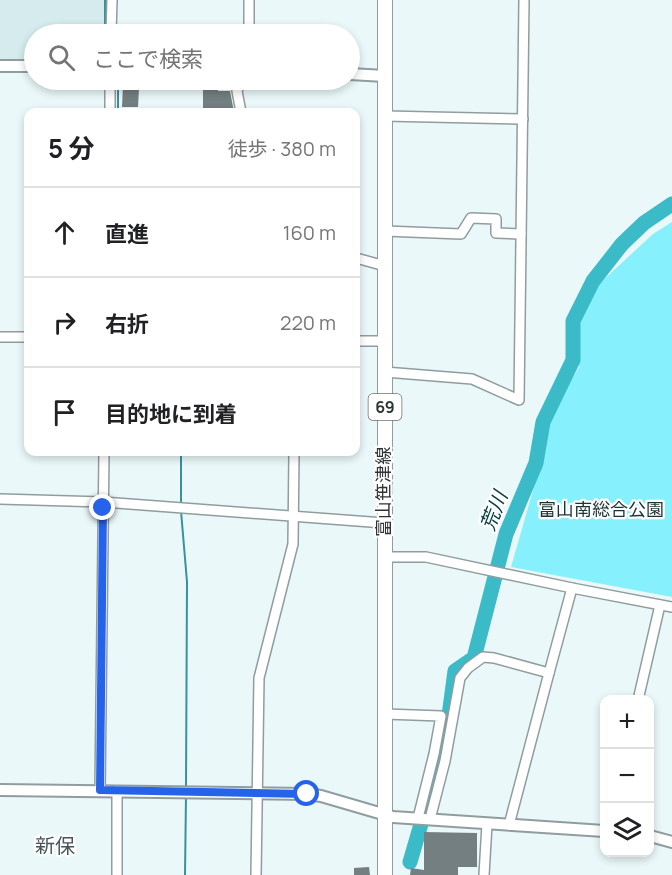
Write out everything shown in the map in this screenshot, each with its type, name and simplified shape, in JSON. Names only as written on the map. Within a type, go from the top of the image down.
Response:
[{"type":"main road","name":"富山笹津線","points":[[385,0],[385,875]]},
{"type":"street","points":[[111,24],[112,0]]},
{"type":"street","points":[[249,0],[249,24]]},
{"type":"street","points":[[385,372],[472,379],[519,400],[524,0]]},
{"type":"street","points":[[0,66],[24,66]]},
{"type":"street","points":[[360,75],[385,76]]},
{"type":"street","points":[[110,90],[110,108]]},
{"type":"street","points":[[237,90],[240,108]]},
{"type":"street","points":[[385,116],[523,119]]},
{"type":"street","points":[[385,231],[461,234],[471,218],[496,219],[496,233],[521,234]]},
{"type":"street","points":[[360,259],[385,266]]},
{"type":"street","points":[[0,336],[24,337]]},
{"type":"street","points":[[360,341],[385,341]]},
{"type":"street","points":[[100,790],[104,456]]},
{"type":"street","points":[[256,875],[259,678],[293,544],[294,456]]},
{"type":"street","points":[[0,499],[104,502],[384,523]]},
{"type":"street","points":[[384,557],[426,557],[672,607]]},
{"type":"street","points":[[509,825],[572,588]]},
{"type":"street","points":[[639,695],[660,605]]},
{"type":"street","points":[[430,819],[445,761],[460,678],[468,668],[483,657],[549,673]]},
{"type":"street","points":[[386,714],[441,716],[418,818]]},
{"type":"street","points":[[0,790],[307,794],[393,817],[600,831]]},
{"type":"street","points":[[117,791],[117,875]]},
{"type":"street","points":[[484,875],[487,824]]},
{"type":"street","points":[[654,837],[672,842]]},
{"type":"shaded area","points":[[0,0],[106,0],[106,24],[24,24],[24,59],[0,59]]},
{"type":"green space","name":"富山南総合公園","points":[[672,222],[672,597],[511,567],[536,480],[546,424],[579,367],[576,327],[600,283],[653,234]]},
{"type":"building","points":[[123,90],[139,90],[138,107],[122,107]]},
{"type":"building","points":[[203,90],[230,91],[233,108],[203,108]]},
{"type":"building","points":[[424,832],[477,833],[477,867],[458,867],[458,875],[410,875],[411,868],[424,870]]},
{"type":"building","points":[[369,867],[370,875],[354,875],[354,868]]},
{"type":"waterway","points":[[105,0],[105,24]]},
{"type":"waterway","points":[[118,90],[118,108]]},
{"type":"waterway","name":"荒川","points":[[410,862],[446,738],[455,671],[474,658],[506,534],[536,463],[543,422],[573,360],[573,321],[593,281],[622,244],[644,223],[672,204]]},
{"type":"waterway","points":[[181,456],[181,506]]},
{"type":"waterway","points":[[181,511],[187,582],[186,787]]},
{"type":"waterway","points":[[185,875],[186,796]]},
{"type":"district","name":"新保","points":[[55,846]]},
{"type":"route","points":[[103,508],[100,790],[307,794]]}]
